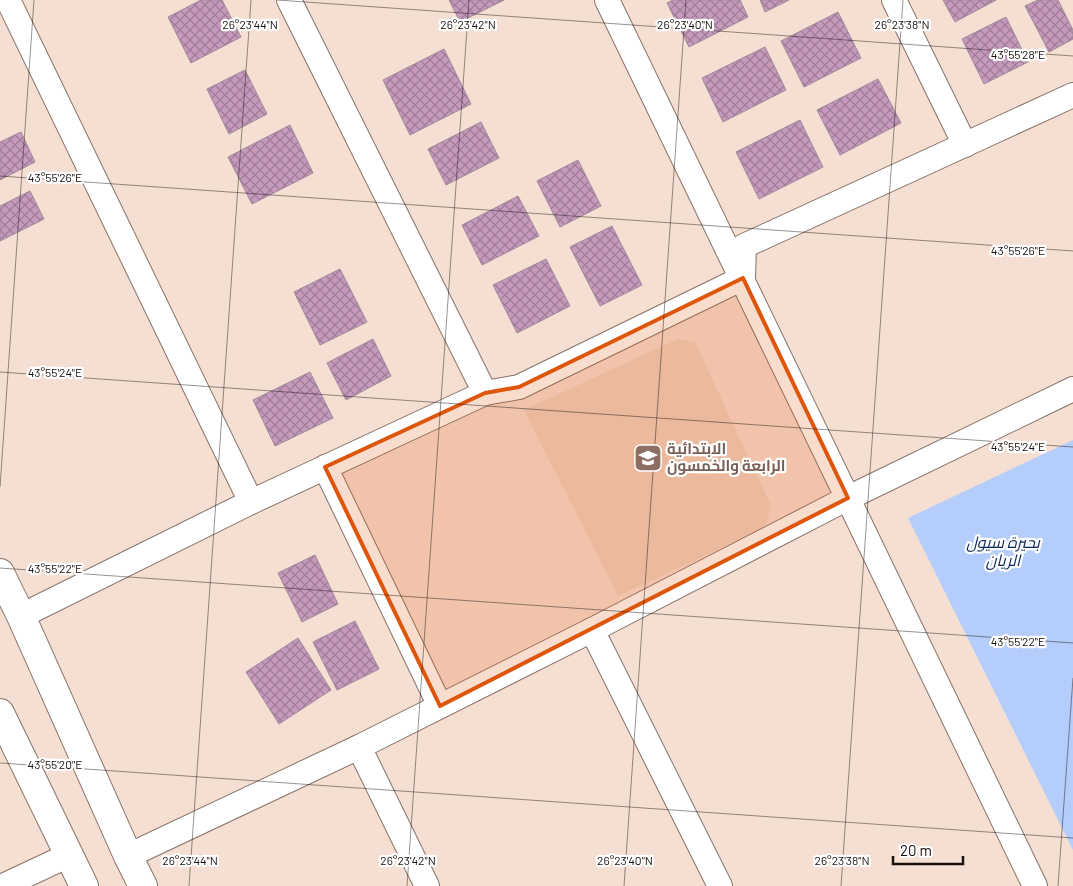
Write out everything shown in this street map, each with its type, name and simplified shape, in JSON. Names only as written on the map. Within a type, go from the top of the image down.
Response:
[{"type":"street","points":[[8,0],[251,502]]},
{"type":"street","points":[[289,0],[485,393]]},
{"type":"street","points":[[607,0],[743,278],[1035,886]]},
{"type":"street","points":[[894,0],[965,145]]},
{"type":"street","points":[[743,278],[744,246],[1073,95]]},
{"type":"street","points":[[21,616],[325,467],[485,393],[519,387],[743,278]]},
{"type":"street","points":[[128,856],[359,747],[848,498],[1073,389]]},
{"type":"street","points":[[325,467],[440,706]]},
{"type":"street","points":[[0,573],[143,886]]},
{"type":"street","points":[[592,630],[720,886]]},
{"type":"street","points":[[0,713],[84,886]]},
{"type":"street","points":[[359,747],[427,886]]},
{"type":"street","points":[[3,886],[69,855]]},
{"type":"highlighted area","points":[[743,278],[848,498],[440,706],[325,467],[485,393],[519,387]]},
{"type":"shaded area","name":"الابتدائية الرابعة والخمسون","points":[[678,339],[695,342],[771,506],[765,528],[618,596],[524,410]]},
{"type":"water","name":"بحيرة سيول الريان","points":[[1073,440],[1073,850],[908,518]]},
{"type":"building","points":[[201,0],[222,0],[241,37],[191,63],[168,17]]},
{"type":"building","points":[[449,0],[504,0],[460,22]]},
{"type":"building","points":[[673,0],[740,0],[748,17],[689,47],[667,3]]},
{"type":"building","points":[[760,0],[789,0],[765,12]]},
{"type":"building","points":[[943,0],[996,0],[955,22]]},
{"type":"building","points":[[1038,0],[1058,0],[1073,30],[1073,39],[1049,52],[1025,6]]},
{"type":"building","points":[[838,12],[861,58],[804,87],[781,41]]},
{"type":"building","points":[[1006,17],[1028,62],[984,84],[962,39]]},
{"type":"building","points":[[765,47],[786,90],[723,122],[702,78]]},
{"type":"building","points":[[444,49],[471,104],[410,135],[383,80]]},
{"type":"building","points":[[245,70],[267,114],[229,134],[207,89]]},
{"type":"building","points":[[878,79],[901,123],[840,155],[817,110]]},
{"type":"building","points":[[800,120],[823,167],[759,199],[736,152]]},
{"type":"building","points":[[481,122],[499,158],[446,185],[428,149]]},
{"type":"building","points":[[290,125],[313,173],[252,204],[228,157]]},
{"type":"building","points":[[21,132],[35,162],[0,180],[0,142]]},
{"type":"building","points":[[578,160],[601,206],[560,227],[537,181]]},
{"type":"building","points":[[30,191],[44,219],[0,241],[0,206]]},
{"type":"building","points":[[518,196],[539,236],[482,265],[462,225]]},
{"type":"building","points":[[612,226],[642,285],[600,306],[570,247]]},
{"type":"building","points":[[546,259],[570,306],[517,333],[493,285]]},
{"type":"building","points":[[340,269],[367,322],[320,345],[294,292]]},
{"type":"building","points":[[373,339],[391,376],[346,400],[327,363]]},
{"type":"building","points":[[310,372],[333,418],[275,446],[253,400]]},
{"type":"building","points":[[315,555],[338,604],[302,622],[278,573]]},
{"type":"building","points":[[355,621],[379,669],[337,690],[313,642]]},
{"type":"building","points":[[298,638],[331,690],[279,724],[246,672]]},
{"type":"place","name":"الابتدائية الرابعة والخمسون","points":[[648,458]]}]
